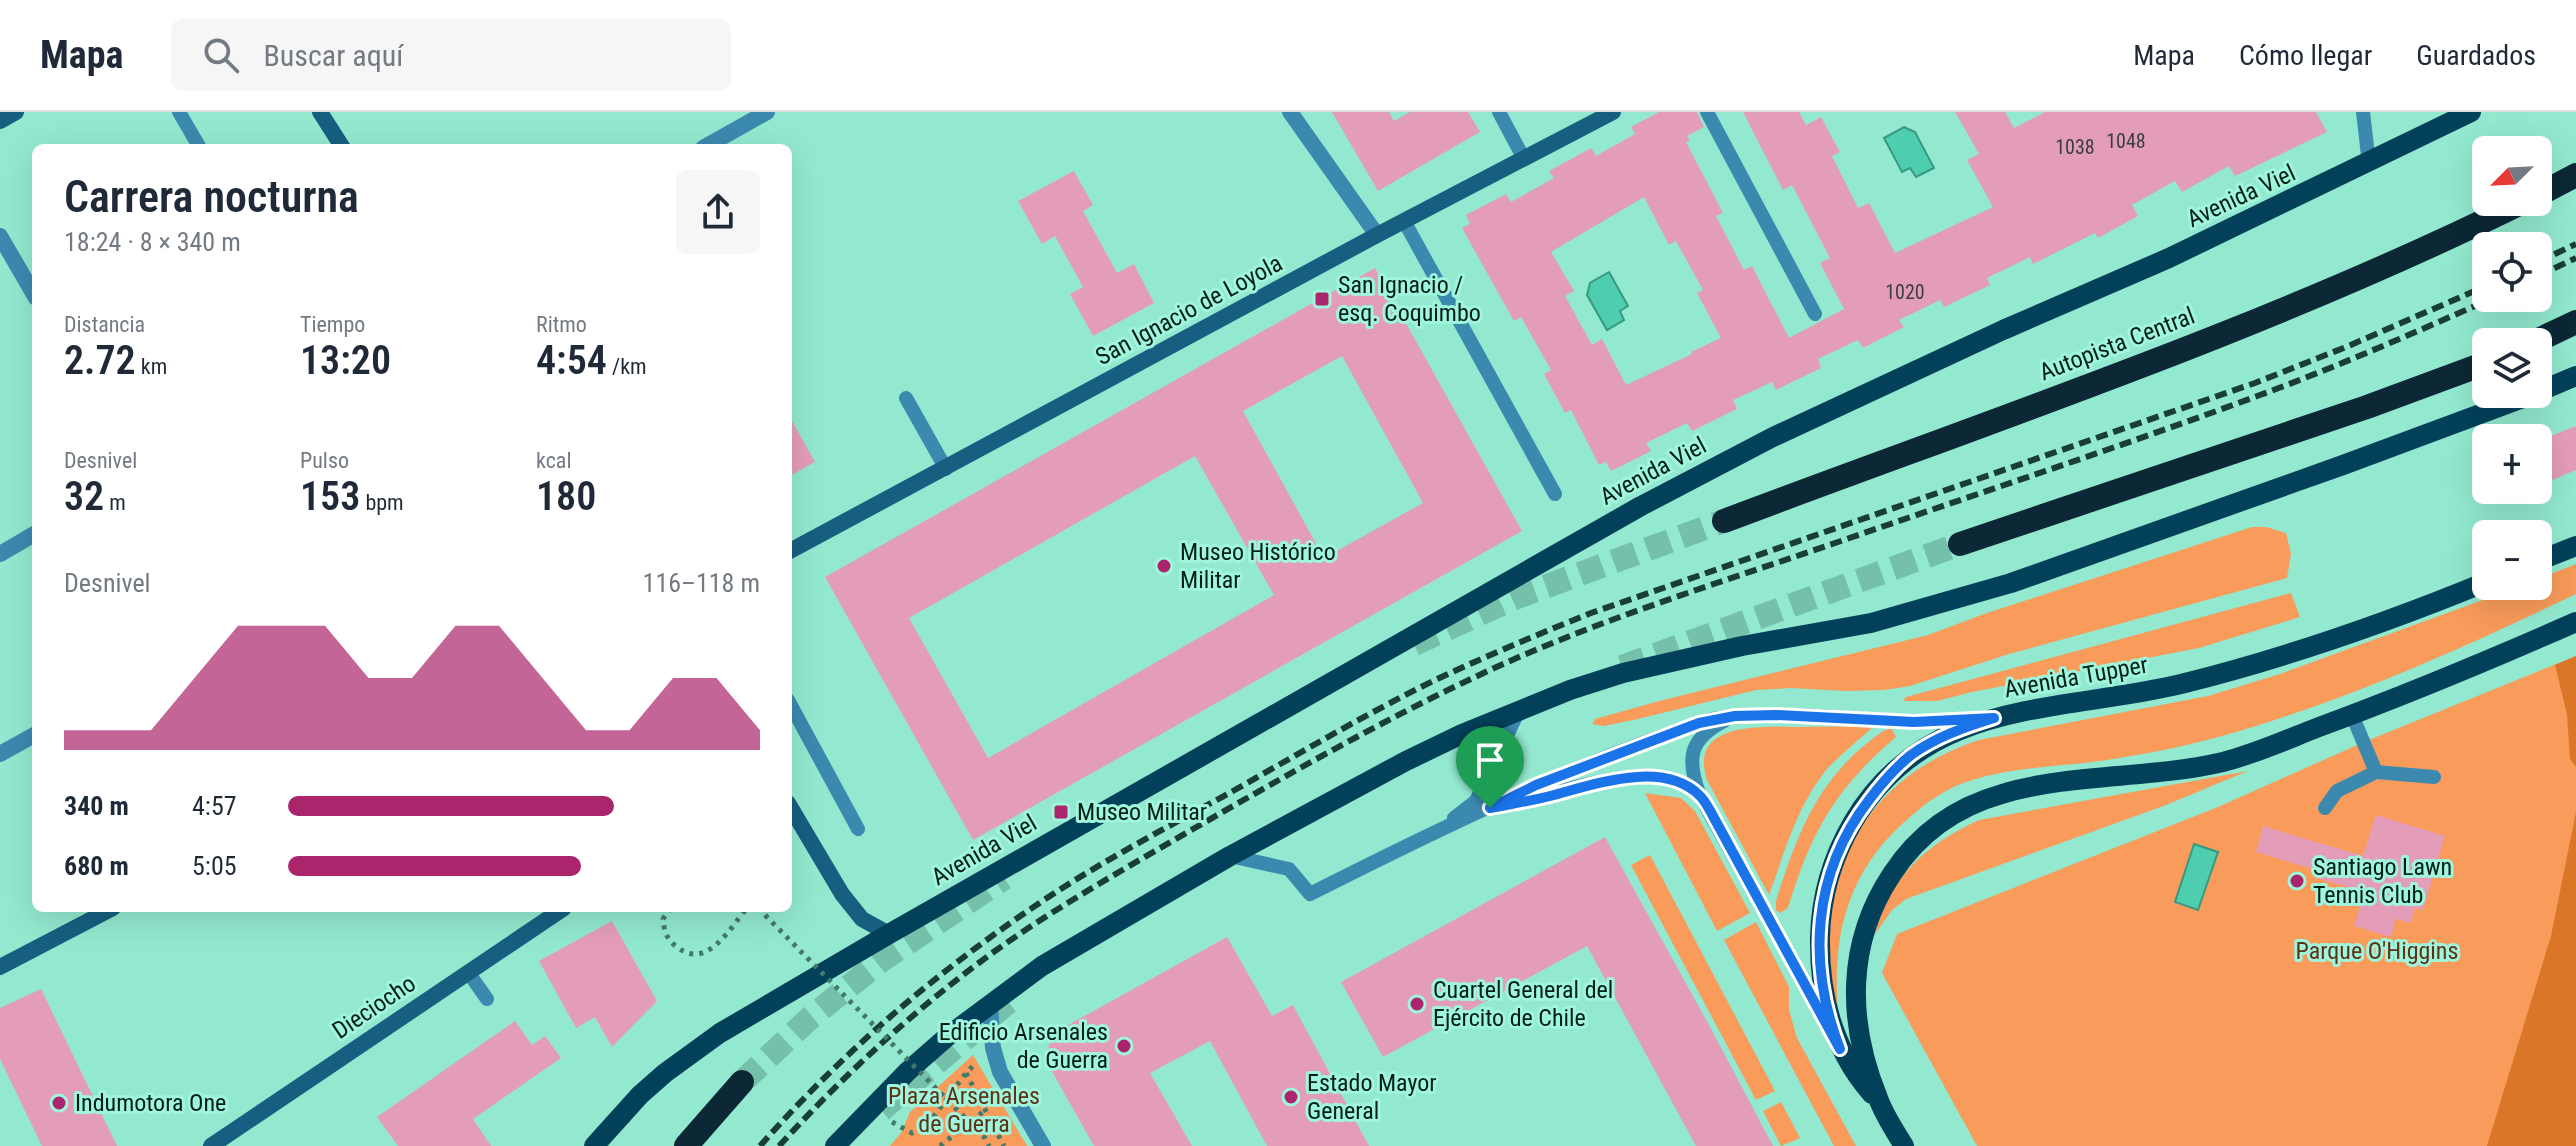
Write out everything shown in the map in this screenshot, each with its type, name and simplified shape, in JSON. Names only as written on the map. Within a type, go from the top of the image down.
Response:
[{"type":"highway","name":"Autopista Central","points":[[2552,187],[2576,175]]},
{"type":"highway","name":"Autopista Central","points":[[1724,521],[2281,311],[2390,265],[2493,216]]},
{"type":"highway","points":[[2552,333],[2576,322]]},
{"type":"highway","points":[[1960,544],[2352,412],[2472,368]]},
{"type":"highway","points":[[686,1146],[742,1082]]},
{"type":"main road","name":"Avenida Viel","points":[[594,1146],[640,1095],[690,1053],[889,934],[1692,479],[1920,368],[2169,258],[2369,164],[2471,112]]},
{"type":"main road","points":[[2552,386],[2576,376]]},
{"type":"main road","points":[[835,1146],[908,1071],[990,1004],[1074,945],[1406,761],[1519,710],[1623,673],[1682,658],[1871,623],[1967,597],[2496,408]]},
{"type":"main road","points":[[2552,555],[2576,546]]},
{"type":"main road","name":"Avenida Tupper","points":[[1904,1146],[1878,1100],[1840,1049],[1823,993],[1820,938],[1827,880],[1844,839],[1878,788],[1910,756],[1959,729],[1994,718],[2194,680],[2334,641],[2472,587]]},
{"type":"main road","name":"Avenida Tupper","points":[[1878,1100],[1863,1050],[1858,1015],[1855,982],[1858,951],[1876,898],[1912,846],[1937,824],[2001,794],[2043,785],[2148,775],[2224,762],[2352,715],[2576,622]]},
{"type":"street","points":[[0,121],[16,112]]},
{"type":"street","points":[[320,112],[340,144]]},
{"type":"street","points":[[710,144],[767,112]]},
{"type":"street","points":[[1290,112],[1377,235]]},
{"type":"street","name":"San Ignacio de Loyola","points":[[792,550],[1377,235],[1613,112]]},
{"type":"street","points":[[0,236],[32,291]]},
{"type":"street","points":[[0,554],[32,535]]},
{"type":"street","points":[[0,754],[32,736]]},
{"type":"street","points":[[792,810],[842,894],[862,919],[889,934]]},
{"type":"street","points":[[0,967],[105,912]]},
{"type":"street","name":"Dieciocho","points":[[211,1146],[558,912]]},
{"type":"street","points":[[990,1004],[993,1048],[1000,1072],[1043,1146]]},
{"type":"lane","points":[[179,112],[198,144]]},
{"type":"lane","points":[[1499,112],[1524,159]]},
{"type":"lane","points":[[1707,112],[1815,314]]},
{"type":"lane","points":[[2363,112],[2369,164]]},
{"type":"lane","points":[[1404,221],[1555,494]]},
{"type":"lane","points":[[906,398],[946,469]]},
{"type":"lane","points":[[792,707],[858,829]]},
{"type":"lane","points":[[1438,830],[1476,801],[1519,710]]},
{"type":"lane","points":[[2352,715],[2376,772]]},
{"type":"lane","points":[[1230,856],[1289,869],[1310,894],[1536,785],[1699,723],[1735,716],[1914,722],[1994,718]]},
{"type":"lane","points":[[1735,716],[1713,727],[1697,744],[1691,757],[1692,773],[1700,796],[1840,1049]]},
{"type":"lane","points":[[2325,808],[2337,791],[2376,772],[2434,777]]},
{"type":"lane","points":[[1490,808],[1626,777],[1670,780],[1700,796]]},
{"type":"lane","points":[[468,972],[487,999]]},
{"type":"path","points":[[668,912],[663,919],[667,936],[684,952],[697,955],[707,952],[716,944],[744,912]]},
{"type":"path","points":[[762,912],[985,1138],[989,1146]]},
{"type":"path","points":[[869,1109],[912,1133],[928,1124],[966,1073],[993,1048]]},
{"type":"path","points":[[966,1073],[1004,1146]]},
{"type":"path","points":[[940,1146],[984,1111]]},
{"type":"green space","points":[[2252,527],[2266,527],[2286,533],[2291,554],[2287,578],[2009,654],[1910,686],[1884,690],[1756,690],[1638,719],[1604,726],[1592,724],[1595,719],[1663,700],[1928,635]]},
{"type":"green space","points":[[2576,564],[2576,594],[2446,654],[2312,707],[2190,744],[2108,760],[1997,774],[1943,792],[1888,838],[1857,883],[1841,933],[1837,960],[1839,1018],[1831,991],[1829,946],[1831,910],[1839,876],[1851,845],[1868,817],[1890,792],[1915,771],[1979,740],[2208,696],[2280,674],[2483,600],[2552,600],[2552,573]]},
{"type":"green space","points":[[2291,593],[2300,617],[2199,648],[1937,701],[1903,701],[1906,697]]},
{"type":"green space","name":"Parque O'Higgins","points":[[2576,656],[2576,1146],[1977,1146],[1882,973],[1897,934],[2218,807],[2364,742]]},
{"type":"green space","points":[[1874,726],[1832,763],[1817,783],[1793,829],[1769,895],[1707,780],[1704,761],[1708,747],[1718,737],[1749,728]]},
{"type":"green space","points":[[1891,728],[1896,737],[1841,794],[1816,834],[1788,908],[1780,913],[1776,910],[1776,901],[1783,880],[1798,839],[1818,800],[1860,749]]},
{"type":"green space","points":[[2248,771],[2166,805],[1906,899],[1892,910],[1875,934],[1890,895],[1913,864],[1943,840],[1979,820]]},
{"type":"green space","points":[[1645,793],[1681,798],[1695,811],[1750,913],[1717,931]]},
{"type":"green space","points":[[1650,855],[1775,1091],[1756,1100],[1631,865]]},
{"type":"green space","points":[[1756,922],[1789,987],[1789,1010],[1797,1038],[1856,1146],[1834,1146],[1724,940]]},
{"type":"green space","name":"Plaza Arsenales de Guerra","points":[[973,1055],[1027,1146],[890,1146],[901,1133],[910,1112]]},
{"type":"green space","points":[[1781,1102],[1800,1138],[1781,1146],[1763,1111]]},
{"type":"shaded area","points":[[1904,127],[1915,132],[1934,168],[1916,177],[1910,168],[1902,172],[1884,138]]},
{"type":"shaded area","points":[[1609,272],[1628,306],[1620,311],[1624,320],[1607,330],[1587,295],[1590,283]]},
{"type":"shaded area","points":[[2576,656],[2576,767],[2570,759],[2567,714],[2555,665]]},
{"type":"shaded area","points":[[2576,812],[2576,1146],[2487,1146],[2551,936]]},
{"type":"shaded area","points":[[2194,844],[2218,852],[2198,910],[2175,902]]},
{"type":"building","points":[[1332,112],[1389,112],[1394,121],[1410,112],[1468,112],[1480,132],[1378,191]]},
{"type":"building","points":[[1659,112],[1697,112],[1704,127],[1687,136],[1690,141],[1686,142],[1723,213],[1716,216],[1744,270],[1752,266],[1789,338],[1844,309],[1820,263],[1830,258],[1792,185],[1783,190],[1743,112],[1799,112],[1806,125],[1821,117],[1840,152],[1832,156],[1858,208],[1869,203],[1895,253],[1993,207],[1967,160],[1979,154],[1955,112],[2005,112],[2014,128],[2045,112],[2316,112],[2327,132],[2235,176],[2229,166],[2182,192],[2175,181],[2132,205],[2138,216],[2098,238],[2095,233],[2033,264],[2030,257],[1987,278],[1990,285],[1944,307],[1940,300],[1899,320],[1904,327],[1863,348],[1858,340],[1818,359],[1821,368],[1776,390],[1772,382],[1733,400],[1737,409],[1692,431],[1687,423],[1646,443],[1651,451],[1611,471],[1606,462],[1599,465],[1571,410],[1565,413],[1544,374],[1551,370],[1521,317],[1514,321],[1462,228],[1470,224],[1466,215],[1506,194],[1511,202],[1554,178],[1549,171],[1591,148],[1596,156],[1635,134],[1631,127]],"holes":[[[1644,197],[1669,245],[1676,241],[1703,290],[1697,293],[1721,338],[1626,385],[1602,339],[1592,345],[1565,296],[1574,291],[1551,252]]]},
{"type":"building","points":[[1074,171],[1093,205],[1083,211],[1117,273],[1134,264],[1154,303],[1093,336],[1070,294],[1083,287],[1055,236],[1042,244],[1018,201]]},
{"type":"building","points":[[1375,268],[1522,531],[973,840],[825,577]],"holes":[[[1342,356],[1423,503],[1324,558],[1243,411]],[[1195,456],[1274,595],[988,758],[909,618]]]},
{"type":"building","points":[[792,421],[815,462],[792,475]]},
{"type":"building","points":[[2576,426],[2576,470],[2552,480],[2552,435]]},
{"type":"building","points":[[2376,815],[2445,836],[2423,910],[2415,908],[2411,923],[2396,919],[2391,937],[2354,926],[2364,892],[2313,877],[2316,870],[2256,852],[2263,826],[2363,856]]},
{"type":"building","name":"Cuartel General del Ejército de Chile","points":[[1605,837],[1773,1146],[1696,1146],[1587,946],[1383,1057],[1341,982]]},
{"type":"building","points":[[612,921],[657,1001],[612,1047],[595,1017],[576,1028],[539,961]]},
{"type":"building","name":"Edificio Arsenales de Guerra","points":[[1227,937],[1272,1016],[1293,1005],[1369,1146],[1267,1146],[1210,1041],[1150,1073],[1192,1146],[1094,1146],[1045,1059],[1052,1034]]},
{"type":"building","name":"Indumotora One","points":[[41,989],[117,1146],[42,1146],[0,1059],[0,1008]]},
{"type":"building","points":[[515,1021],[532,1045],[545,1036],[561,1058],[473,1119],[491,1146],[398,1146],[377,1117]]},
{"type":"tunnel","points":[[1414,644],[1517,597],[1724,521]]},
{"type":"tunnel","points":[[1622,667],[1960,544]]},
{"type":"tunnel","points":[[742,1082],[811,1017],[882,960],[1004,878]]},
{"type":"tunnel","points":[[881,1110],[1008,1002]]},
{"type":"railway","points":[[2552,255],[2576,244]]},
{"type":"railway","points":[[2552,269],[2576,258]]},
{"type":"railway","points":[[760,1146],[824,1079],[891,1016],[1000,930],[1134,845],[1435,680],[1591,613],[2255,383],[2472,292]]},
{"type":"railway","points":[[779,1146],[829,1093],[909,1019],[1019,934],[1193,829],[1422,703],[1501,665],[1584,631],[2290,384],[2472,307]]},
{"type":"place","name":"San Ignacio / esq. Coquimbo","points":[[1322,299]]},
{"type":"place","name":"Museo Histórico Militar","points":[[1164,566]]},
{"type":"place","name":"Museo Militar","points":[[1061,812]]},
{"type":"place","name":"Santiago Lawn Tennis Club","points":[[2297,881]]},
{"type":"place","name":"Cuartel General del Ejército de Chile","points":[[1417,1004]]},
{"type":"place","name":"Edificio Arsenales de Guerra","points":[[1124,1046]]},
{"type":"place","name":"Estado Mayor General","points":[[1291,1097]]},
{"type":"place","name":"Indumotora One","points":[[59,1103]]},
{"type":"route","points":[[1776,715],[1914,722],[1994,718],[1959,729],[1925,746],[1896,768],[1860,811],[1832,864],[1821,918],[1820,957],[1827,1012],[1840,1049],[1713,816],[1700,796],[1688,787],[1670,780],[1626,777],[1490,808],[1605,757],[1713,719],[1776,715]]}]
